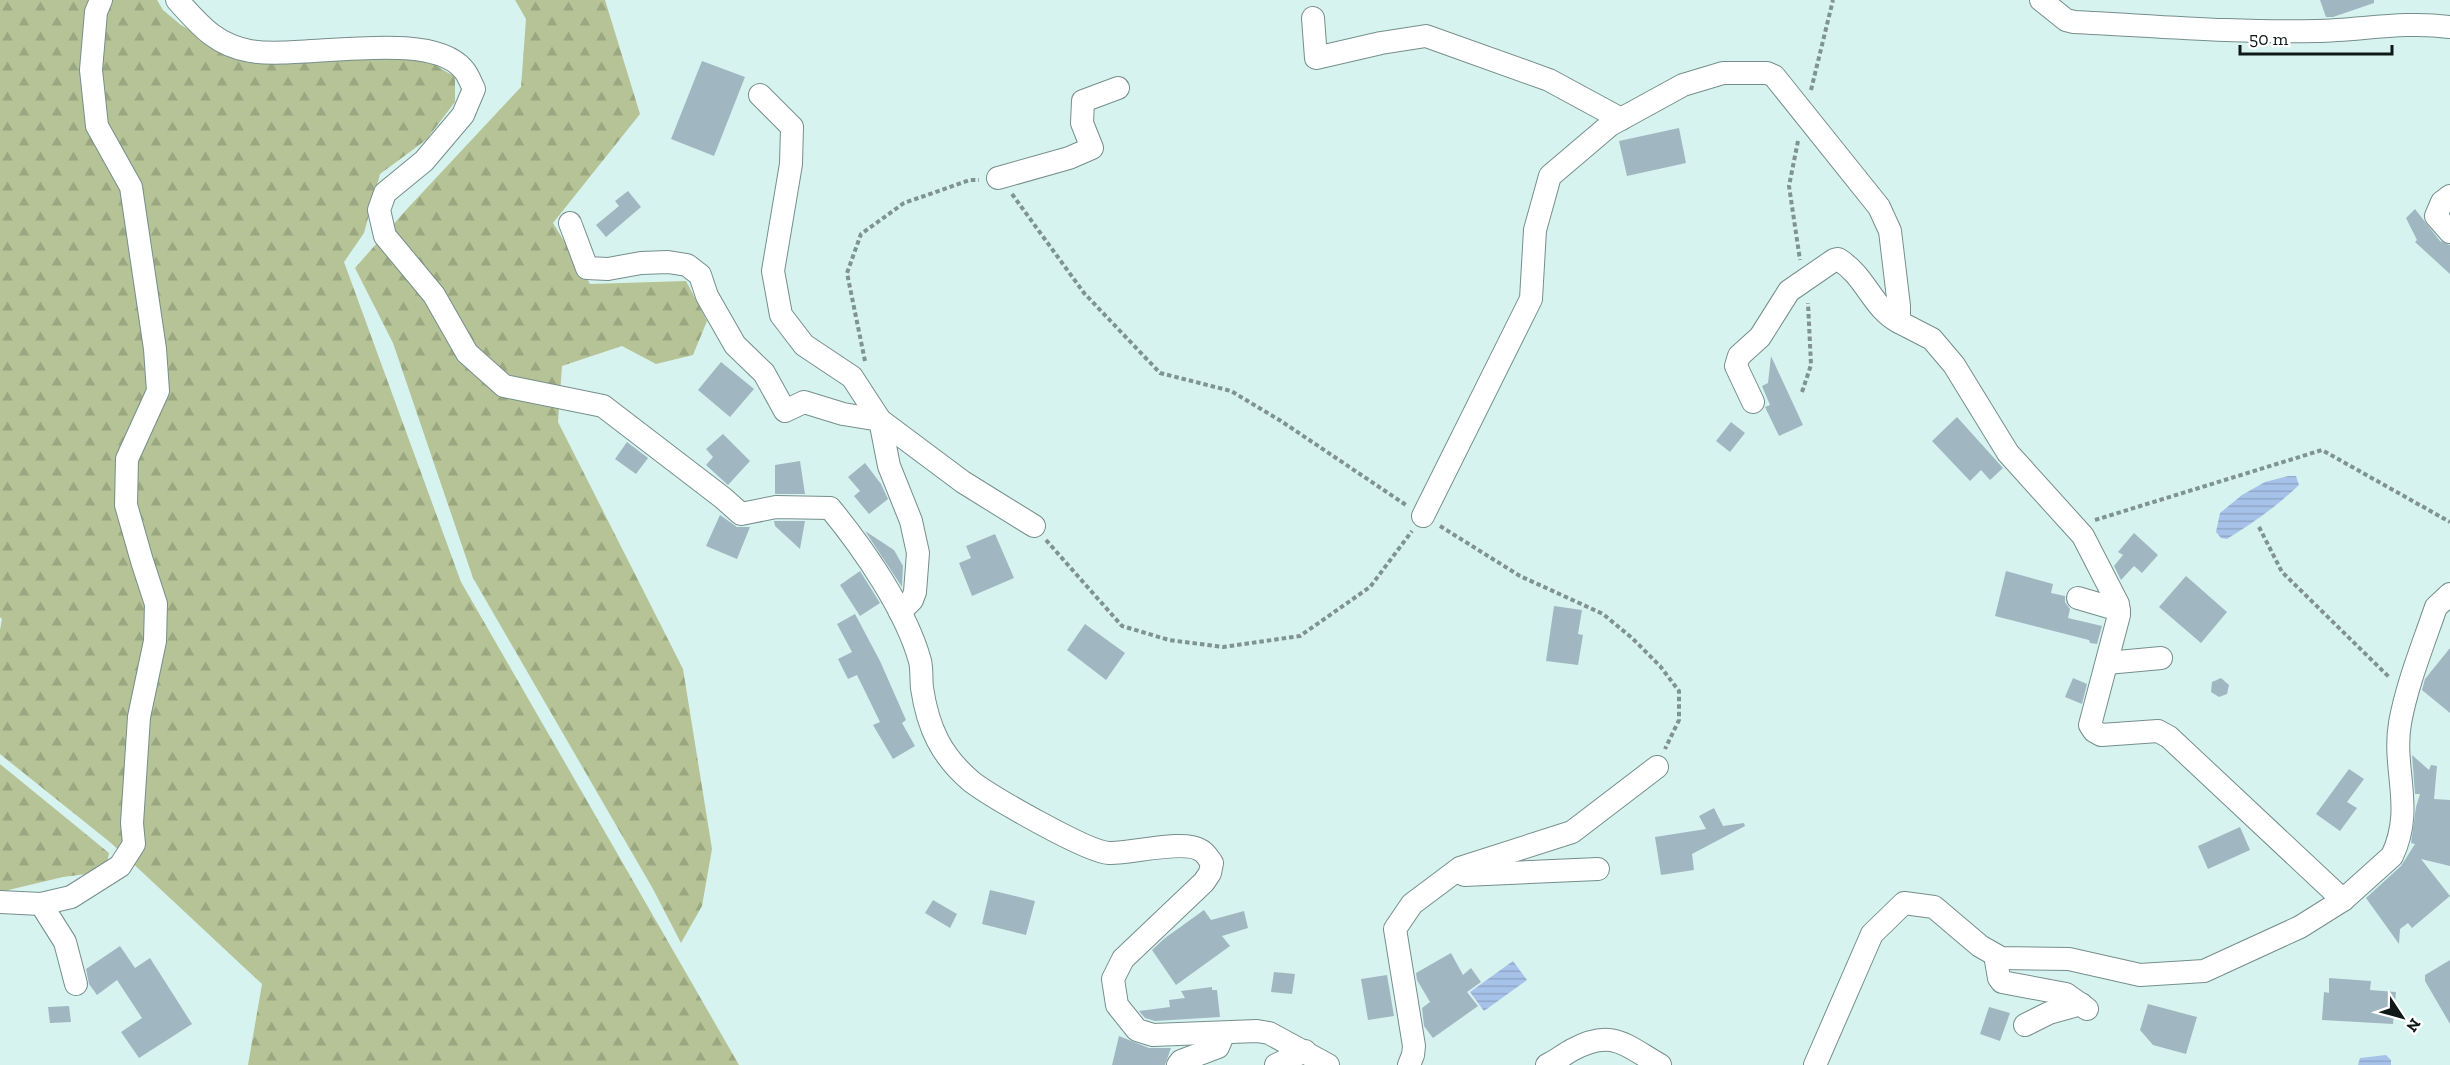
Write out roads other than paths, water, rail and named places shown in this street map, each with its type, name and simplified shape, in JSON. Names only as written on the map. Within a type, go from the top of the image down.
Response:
[{"type":"street","points":[[0,902],[41,904],[71,897],[120,866],[134,844],[132,823],[139,717],[155,641],[156,604],[141,561],[126,505],[127,459],[158,391],[155,349],[131,187],[97,126],[91,70],[96,12],[101,0]]},
{"type":"street","points":[[177,0],[211,36],[248,51],[287,54],[374,46],[437,52],[463,68],[474,89],[463,115],[424,161],[385,193],[380,210],[385,236],[434,295],[467,353],[504,386],[603,406],[741,514],[776,507],[830,508],[860,544],[900,612],[920,661],[928,719],[938,745],[973,782],[1090,849],[1108,853],[1181,846],[1200,849],[1212,863],[1210,873],[1204,882],[1123,959],[1113,979],[1117,1005],[1137,1030],[1153,1035],[1257,1031],[1269,1033],[1328,1065]]},
{"type":"street","points":[[2041,0],[2066,20],[2074,22],[2218,30],[2318,31],[2386,25],[2450,27]]},
{"type":"street","points":[[1314,18],[1317,58],[1382,43],[1426,36],[1549,80],[1621,119]]},
{"type":"street","points":[[1423,516],[1531,299],[1535,230],[1550,176],[1610,126],[1683,85],[1723,73],[1767,73],[1774,76],[1879,207],[1890,231],[1899,322]]},
{"type":"street","points":[[998,178],[1069,158],[1092,148],[1082,123],[1083,101],[1119,88]]},
{"type":"street","points":[[760,95],[792,127],[791,164],[773,271],[781,315],[804,345],[852,377],[880,420],[963,482],[1034,526]]},
{"type":"street","points":[[2450,196],[2442,202],[2436,216],[2450,232]]},
{"type":"street","points":[[570,223],[587,268],[608,269],[641,263],[668,262],[687,265],[700,275],[707,296],[735,345],[764,373],[785,411],[804,402],[843,414],[880,420]]},
{"type":"street","points":[[1753,402],[1736,366],[1736,361],[1760,337],[1788,291],[1838,259],[1853,269],[1888,316],[1932,339],[1954,365],[2008,453],[2083,536],[2118,604],[2119,615],[2090,725],[2094,731],[2101,735],[2158,731],[2169,737],[2343,900]]},
{"type":"street","points":[[880,420],[889,466],[908,511],[918,553],[915,592],[912,600],[900,612]]},
{"type":"street","points":[[1815,1065],[1854,980],[1872,934],[1904,903],[1934,907],[1980,946],[2001,958],[2069,959],[2140,975],[2204,971],[2300,927],[2343,900],[2392,856],[2396,848],[2404,815],[2398,752],[2400,723],[2436,607],[2450,594]]},
{"type":"street","points":[[2078,598],[2118,610]]},
{"type":"street","points":[[2107,663],[2161,657]]},
{"type":"street","points":[[1409,1065],[1414,1046],[1395,929],[1412,904],[1460,868],[1572,832],[1657,767]]},
{"type":"street","points":[[1451,875],[1598,869]]},
{"type":"street","points":[[41,904],[66,942],[76,984]]},
{"type":"street","points":[[1995,955],[1999,978],[2002,982],[2066,994],[2084,1007],[2049,1013],[2025,1025]]},
{"type":"street","points":[[1178,1065],[1181,1061],[1218,1047],[1224,1033]]},
{"type":"street","points":[[1555,1063],[1572,1050],[1602,1038],[1617,1039],[1659,1065]]},
{"type":"street","points":[[1276,1065],[1305,1052]]},
{"type":"street","points":[[1555,1063],[1582,1065]]},
{"type":"water","points":[[2296,476],[2299,485],[2246,527],[2227,539],[2221,538],[2216,532],[2220,513],[2242,495],[2265,482]]},
{"type":"water","points":[[1513,961],[1527,980],[1484,1011],[1470,992]]},
{"type":"water","points":[[2386,1055],[2391,1060],[2391,1065],[2358,1065],[2360,1058]]}]
